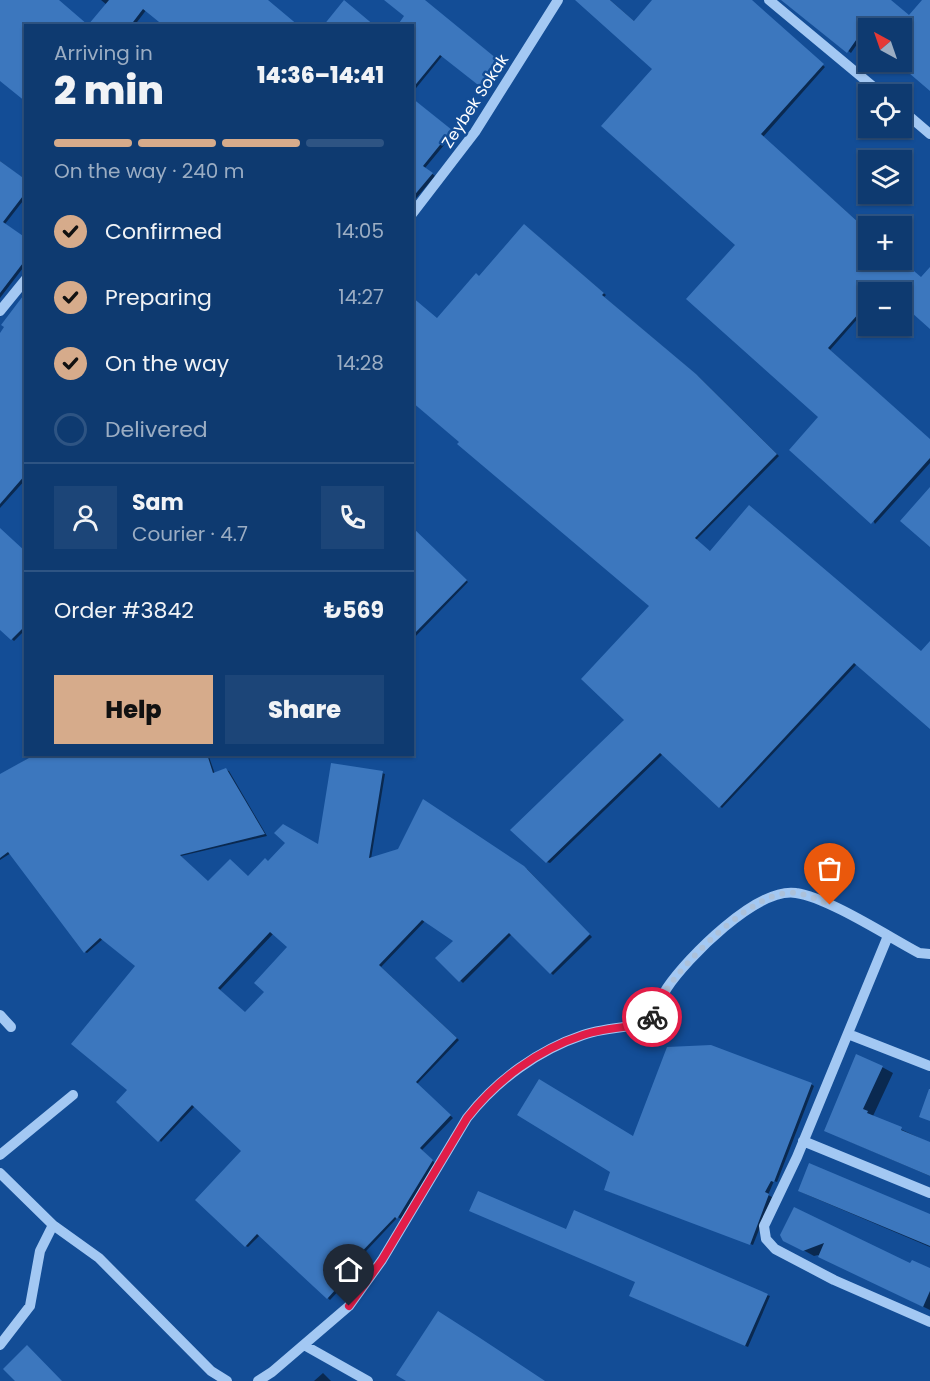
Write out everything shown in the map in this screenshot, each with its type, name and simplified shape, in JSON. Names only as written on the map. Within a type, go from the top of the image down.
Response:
[{"type":"street","name":"Zeybek Sokak","points":[[414,211],[475,132],[558,0]]},
{"type":"street","points":[[769,0],[870,84]]},
{"type":"street","points":[[912,119],[930,134]]},
{"type":"street","points":[[0,311],[24,281]]},
{"type":"street","points":[[258,1381],[349,1306],[382,1260],[467,1118],[501,1081],[548,1049],[585,1034],[648,1024],[668,988],[688,963],[742,914],[771,897],[795,892],[830,905],[919,953],[930,954]]},
{"type":"street","points":[[888,936],[803,1141],[764,1226],[766,1239],[775,1249],[834,1280],[930,1322]]},
{"type":"street","points":[[0,1015],[11,1027]]},
{"type":"street","points":[[848,1034],[930,1066]]},
{"type":"street","points":[[0,1155],[73,1095]]},
{"type":"street","points":[[803,1141],[930,1193]]},
{"type":"street","points":[[0,1173],[53,1225],[99,1258],[211,1371],[227,1381]]},
{"type":"street","points":[[0,1345],[30,1306],[40,1251],[53,1225]]},
{"type":"street","points":[[304,1345],[368,1381]]},
{"type":"building","points":[[0,0],[59,0],[87,24],[24,24],[24,100],[0,81]]},
{"type":"building","points":[[109,0],[268,0],[297,24],[162,24],[143,9],[132,24],[89,24]]},
{"type":"building","points":[[344,0],[373,24],[325,24]]},
{"type":"building","points":[[384,0],[425,0],[502,63],[482,88],[440,55],[414,87],[414,24],[398,24],[404,16]]},
{"type":"building","points":[[575,0],[610,0],[634,21],[652,0],[752,0],[824,64],[761,134],[858,222],[858,270],[912,269],[921,277],[930,267],[930,329],[912,313],[912,282],[858,282],[858,314],[828,348],[930,439],[930,458],[871,524],[789,450],[818,417],[686,299],[735,245],[601,126],[652,69]]},
{"type":"building","points":[[781,0],[891,0],[909,15],[922,0],[930,0],[930,91],[908,72],[912,72],[912,18],[858,18],[858,37],[847,53]]},
{"type":"building","points":[[414,100],[452,130],[423,166],[433,173],[414,196]]},
{"type":"building","points":[[0,161],[24,179],[24,195],[3,222],[24,237],[24,262],[0,293]]},
{"type":"building","points":[[524,224],[604,293],[602,295],[696,374],[777,454],[695,538],[710,551],[749,505],[921,651],[930,641],[930,729],[854,663],[719,808],[660,753],[546,863],[510,830],[624,720],[581,679],[649,606],[457,444],[459,442],[414,404],[414,299],[437,318],[476,273],[479,276]]},
{"type":"building","points":[[24,295],[24,476],[0,504],[0,333],[4,327],[1,325]]},
{"type":"building","points":[[930,487],[930,547],[900,521]]},
{"type":"building","points":[[0,528],[24,550],[24,627],[11,640],[0,630]]},
{"type":"building","points":[[414,529],[467,580],[414,634]]},
{"type":"building","points":[[32,756],[208,756],[213,773],[226,768],[265,834],[180,855],[208,881],[230,859],[248,876],[265,858],[268,861],[285,843],[274,833],[283,824],[318,844],[331,763],[383,771],[369,858],[398,849],[423,799],[524,866],[590,934],[550,974],[509,933],[459,982],[435,958],[453,941],[422,920],[379,965],[457,1038],[416,1082],[451,1115],[420,1148],[433,1160],[397,1219],[395,1217],[351,1263],[356,1267],[327,1299],[257,1234],[245,1247],[195,1200],[241,1151],[192,1105],[158,1142],[116,1102],[127,1090],[71,1044],[135,966],[100,938],[84,953],[8,852],[0,858],[0,774]],"holes":[[[270,932],[287,947],[254,983],[264,992],[245,1012],[218,988]]]},
{"type":"building","points":[[711,1045],[812,1083],[774,1182],[771,1181],[765,1192],[769,1194],[750,1245],[604,1190],[610,1172],[517,1115],[539,1079],[633,1136],[667,1047]]},
{"type":"building","points":[[856,1054],[883,1066],[863,1109],[868,1111],[867,1113],[902,1127],[901,1130],[930,1142],[930,1176],[824,1131]]},
{"type":"building","points":[[930,1089],[930,1121],[919,1117]]},
{"type":"building","points":[[809,1163],[930,1214],[930,1246],[798,1191]]},
{"type":"building","points":[[478,1191],[566,1229],[574,1210],[768,1294],[745,1346],[629,1296],[635,1282],[469,1211]]},
{"type":"building","points":[[794,1207],[910,1263],[912,1260],[930,1268],[930,1291],[923,1307],[818,1257],[824,1243],[803,1251],[783,1241],[780,1235]]},
{"type":"building","points":[[438,1311],[545,1381],[406,1381],[396,1375]]},
{"type":"building","points":[[27,1345],[62,1381],[15,1381],[3,1369]]},
{"type":"way so far","points":[[652,1017],[668,988],[688,963],[717,934],[742,914],[771,897],[795,892],[830,905]]},
{"type":"route","points":[[349,1306],[382,1260],[467,1118],[483,1098],[501,1081],[548,1049],[585,1034],[648,1024],[652,1017]]}]
